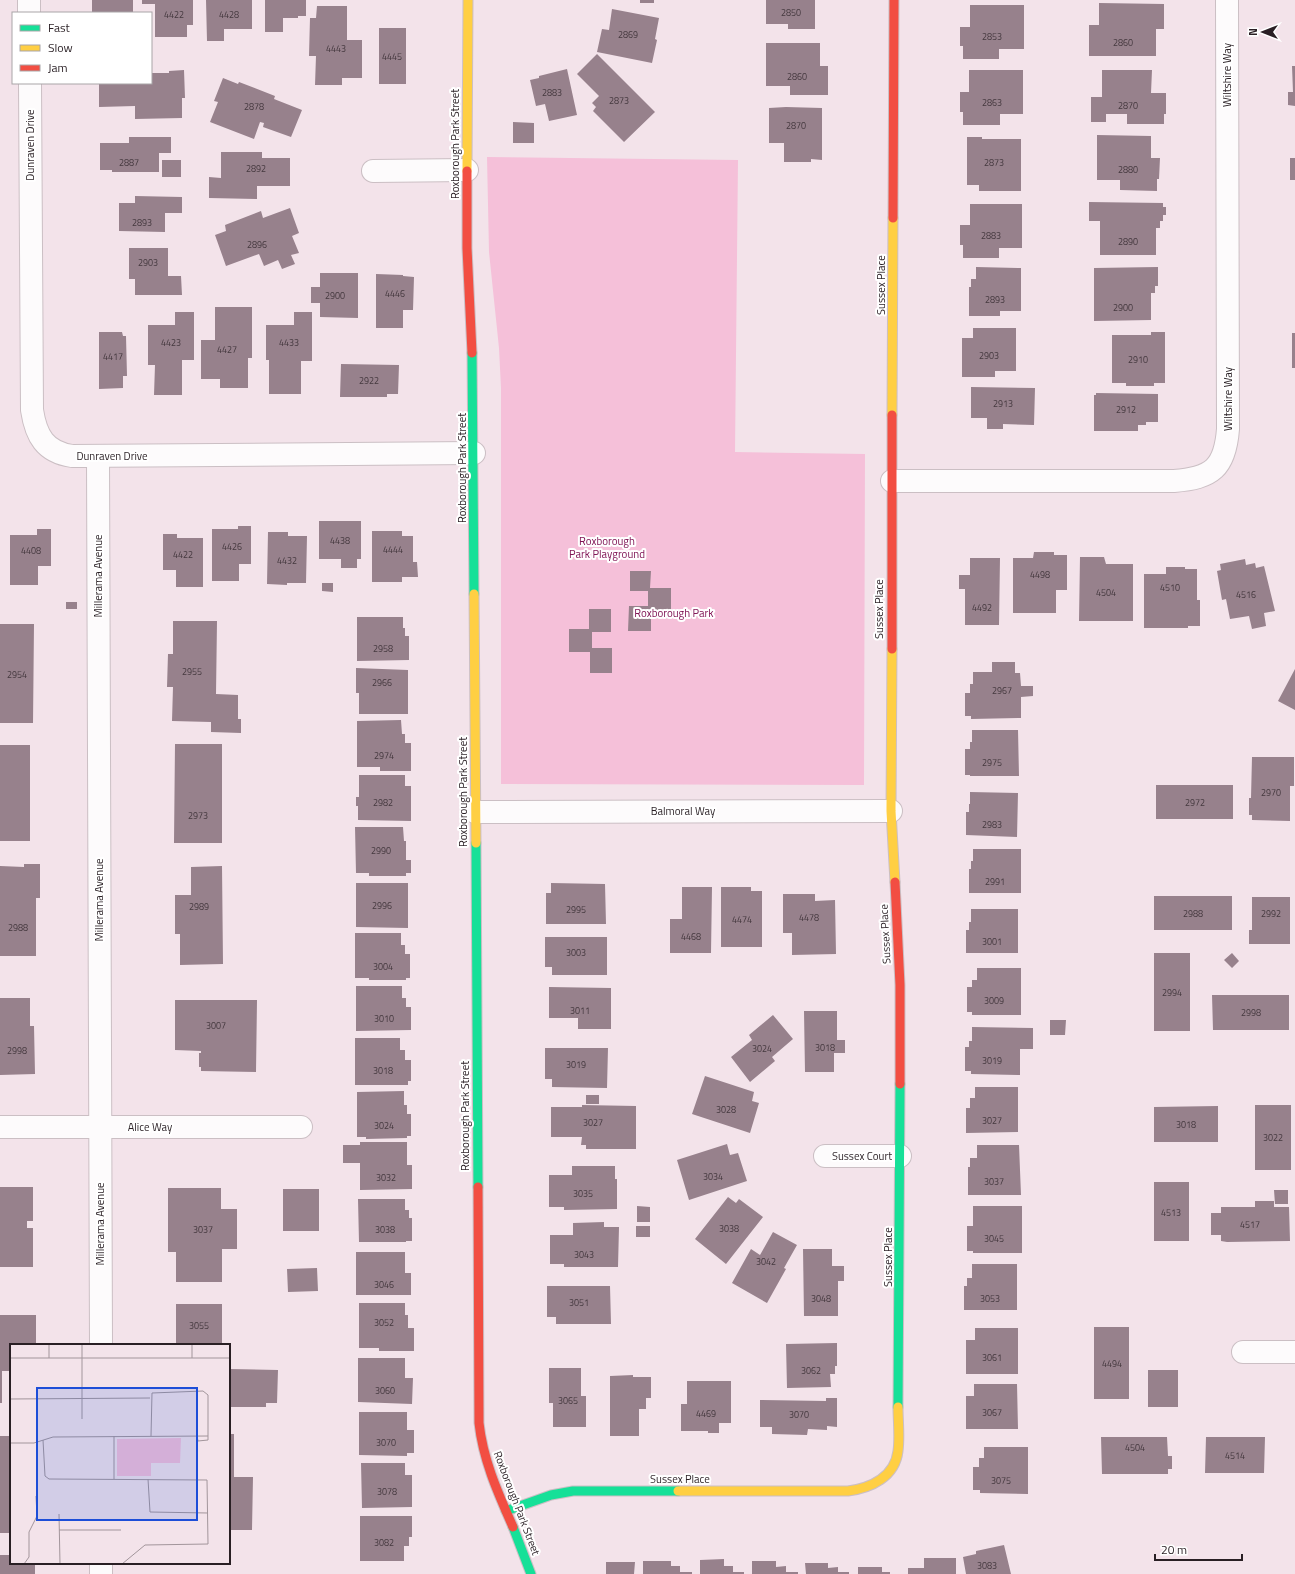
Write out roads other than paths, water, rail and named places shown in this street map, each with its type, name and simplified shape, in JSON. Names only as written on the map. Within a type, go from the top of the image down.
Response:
[{"type":"street","points":[[29,0],[29,12]]},
{"type":"street","name":"Roxborough Park Street","points":[[468,0],[467,248],[473,379],[474,453],[479,1418],[485,1458],[506,1511],[525,1553],[531,1574]]},
{"type":"street","name":"Sussex Place","points":[[506,1511],[551,1495],[573,1491],[861,1490],[886,1477],[894,1466],[898,1452],[900,985],[891,811],[894,0]]},
{"type":"street","name":"Wiltshire Way","points":[[892,482],[1174,481],[1187,480],[1201,476],[1214,470],[1222,459],[1227,444],[1228,429],[1227,0]]},
{"type":"street","name":"Dunraven Drive","points":[[30,84],[32,410],[38,434],[45,444],[53,451],[62,455],[72,456],[474,453]]},
{"type":"street","points":[[373,172],[467,170]]},
{"type":"street","name":"Millerama Avenue","points":[[98,456],[100,1344]]},
{"type":"street","name":"Balmoral Way","points":[[475,812],[891,811]]},
{"type":"street","name":"Alice Way","points":[[0,1127],[301,1127]]},
{"type":"street","name":"Sussex Court","points":[[825,1156],[900,1156]]},
{"type":"street","points":[[1243,1352],[1295,1352]]},
{"type":"park label","name":"Roxborough Park Playground","points":[[607,547]]},
{"type":"park label","name":"Roxborough Park","points":[[674,613]]}]
